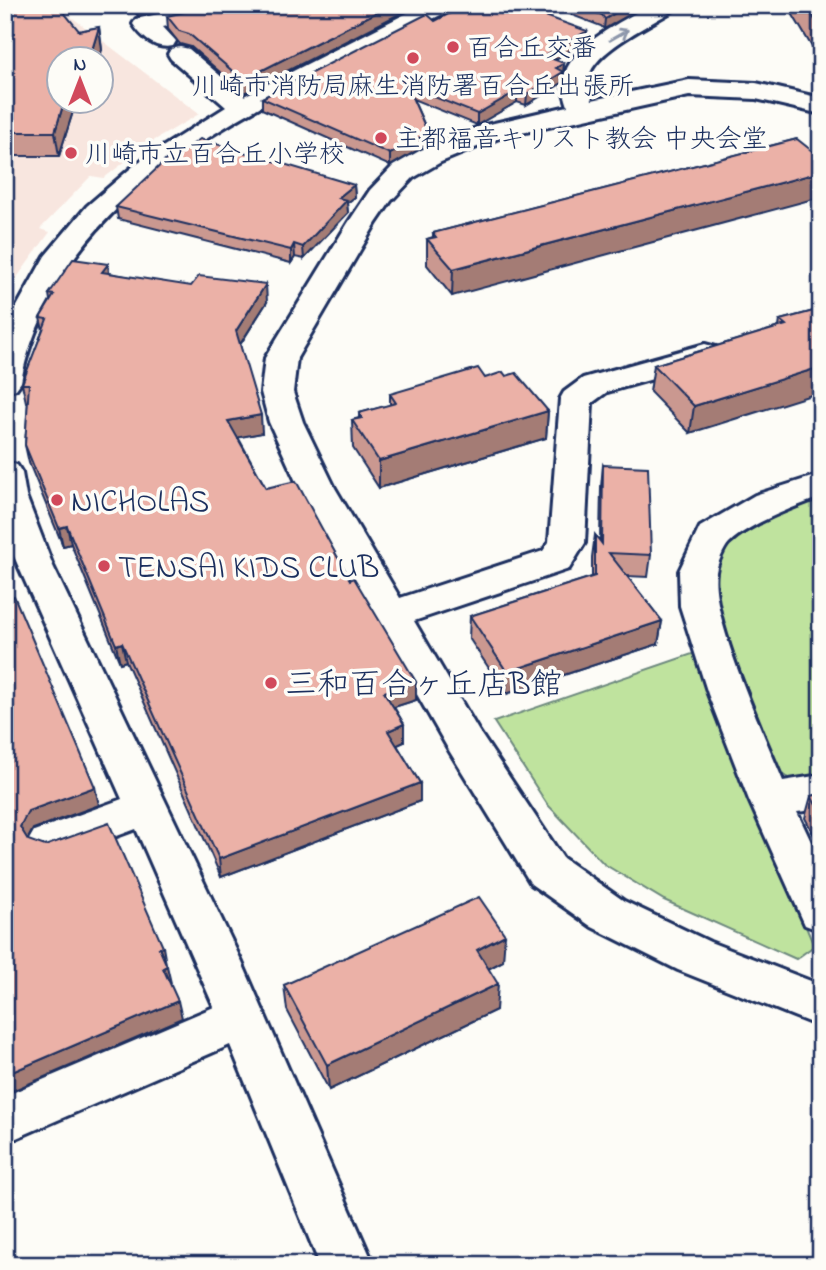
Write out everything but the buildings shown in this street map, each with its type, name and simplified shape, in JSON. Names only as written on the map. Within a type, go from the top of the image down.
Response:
[{"type":"street","points":[[230,5],[145,23],[243,108]]},
{"type":"street","points":[[5,382],[8,361],[37,288],[75,235],[127,182],[162,156],[243,108],[442,5]]},
{"type":"street","points":[[582,111],[577,92],[578,71],[598,47],[666,5]]},
{"type":"street","points":[[821,106],[756,91],[689,88],[582,111],[464,141],[404,172],[380,196],[327,278],[281,358],[277,392],[286,422],[317,488],[500,802],[547,871],[608,914],[694,956],[821,1006]]},
{"type":"street","points":[[390,615],[556,560],[567,543],[576,398],[595,385],[741,344]]},
{"type":"street","points":[[821,485],[768,503],[713,536],[697,571],[699,606],[728,694],[770,800],[821,912]]},
{"type":"street","points":[[6,489],[35,566],[242,1017],[347,1265]]},
{"type":"street","points":[[770,800],[821,792]]},
{"type":"street","points":[[49,843],[146,808]]},
{"type":"street","points":[[5,1120],[242,1017]]},
{"type":"shaded area","name":"川崎市立百合丘小学校","points":[[57,6],[110,46],[46,46],[46,116],[116,116],[116,51],[199,114],[148,144],[104,178],[91,176],[40,229],[50,232],[5,294],[5,17]]},
{"type":"green space","points":[[821,497],[821,774],[790,779],[780,773],[721,626],[713,578],[722,553],[740,533],[771,515]]},
{"type":"green space","points":[[698,652],[759,815],[814,946],[796,959],[664,900],[604,864],[547,804],[494,722]]},
{"type":"place","name":"百合丘交番","points":[[453,47]]},
{"type":"place","name":"川崎市消防局麻生消防署百合丘出張所","points":[[413,58]]},
{"type":"place","name":"主都福音キリスト教会 中央会堂","points":[[381,138]]},
{"type":"place","name":"川崎市立百合丘小学校","points":[[71,153]]},
{"type":"place","name":"NICHOLAS","points":[[57,500]]},
{"type":"place","name":"TENSAI KIDS CLUB","points":[[104,566]]},
{"type":"place","name":"三和百合ヶ丘店B館","points":[[271,683]]}]
